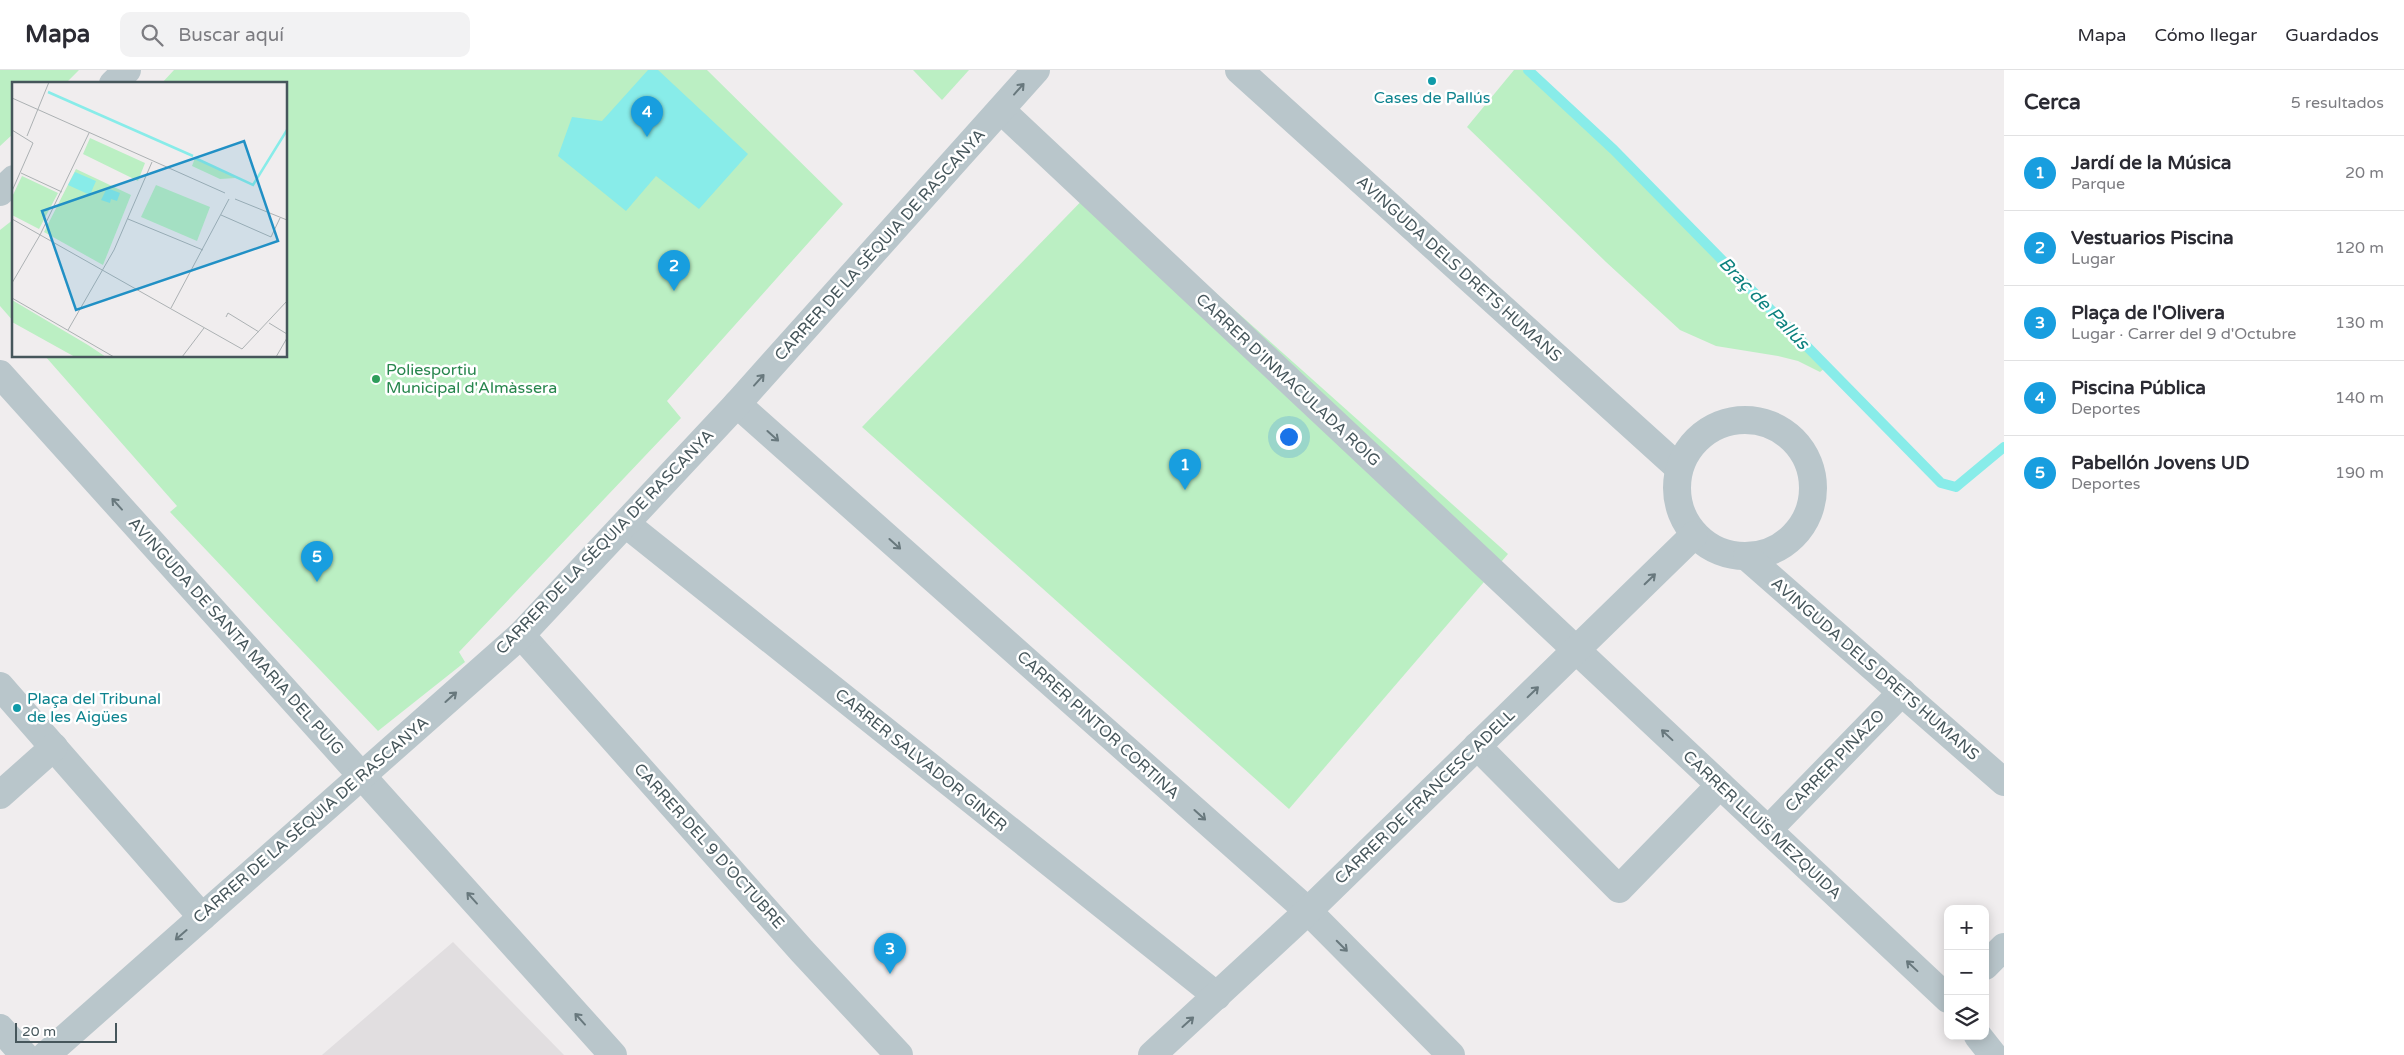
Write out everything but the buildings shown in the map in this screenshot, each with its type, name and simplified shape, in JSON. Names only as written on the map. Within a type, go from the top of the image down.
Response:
[{"type":"street","points":[[115,82],[127,70]]},
{"type":"street","name":"CARRER DE LA SÈQUIA DE RASCANYA","points":[[46,1055],[521,635],[737,404],[1036,70]]},
{"type":"street","name":"AVINGUDA DELS DRETS HUMANS","points":[[1239,70],[1679,468]]},
{"type":"street","name":"CARRER D'INMACULADA ROIG","points":[[1000,110],[1576,650]]},
{"type":"street","points":[[0,192],[12,181]]},
{"type":"street","name":"AVINGUDA DE SANTA MARIA DEL PUIG","points":[[0,374],[613,1055]]},
{"type":"street","name":"CARRER PINTOR CORTINA","points":[[737,404],[1308,911],[1451,1055]]},
{"type":"street","points":[[1750,420],[1772,425],[1791,438],[1806,456],[1813,478],[1812,501],[1804,522],[1790,540],[1770,552],[1747,557],[1728,554],[1710,547],[1694,535],[1677,502],[1676,486],[1679,468],[1689,448],[1706,432],[1726,422],[1750,420]]},
{"type":"street","name":"CARRER SALVADOR GINER","points":[[626,524],[1217,996]]},
{"type":"street","name":"CARRER DE FRANCESC ADELL","points":[[1152,1055],[1308,911],[1694,535]]},
{"type":"street","name":"AVINGUDA DELS DRETS HUMANS","points":[[1747,557],[2004,782]]},
{"type":"street","name":"CARRER DEL 9 D'OCTUBRE","points":[[521,635],[802,951],[899,1055]]},
{"type":"street","name":"CARRER LLUÏS MEZQUIDA","points":[[1576,650],[1944,995]]},
{"type":"street","points":[[0,686],[202,917]]},
{"type":"street","name":"CARRER PINAZO","points":[[1768,830],[1902,692]]},
{"type":"street","points":[[1477,746],[1619,889],[1720,785]]},
{"type":"street","points":[[0,795],[54,747]]},
{"type":"street","points":[[1989,962],[2004,947]]},
{"type":"street","points":[[0,1028],[24,1055]]},
{"type":"street","points":[[1981,1040],[1993,1055]]},
{"type":"shaded area","points":[[453,942],[564,1055],[322,1055]]},
{"type":"green space","points":[[0,70],[79,70],[67,82],[12,82],[12,135],[0,146]]},
{"type":"green space","name":"Poliesportiu Municipal d'Almàssera","points":[[174,70],[707,70],[843,204],[667,401],[681,418],[459,652],[465,662],[378,731],[170,512],[177,506],[47,358],[288,358],[288,82],[163,82]]},
{"type":"green space","points":[[913,70],[969,70],[942,100]]},
{"type":"green space","points":[[1514,70],[1523,70],[1615,155],[1825,368],[1820,372],[1798,361],[1778,356],[1716,346],[1680,330],[1606,262],[1467,127]]},
{"type":"green space","points":[[1096,186],[1508,554],[1289,809],[862,427]]},
{"type":"green space","points":[[12,221],[12,320],[0,306],[0,230]]},
{"type":"water","points":[[648,70],[658,70],[748,154],[699,209],[656,176],[626,211],[558,156],[572,117],[602,121]]},
{"type":"waterway","name":"Braç de Pallús","points":[[1528,70],[1614,150],[1941,483],[1956,487],[2004,447]]},
{"type":"place","name":"Cases de Pallús","points":[[1432,81]]},
{"type":"place","name":"Piscina Pública","points":[[647,137]]},
{"type":"place","name":"Vestuarios Piscina","points":[[674,291]]},
{"type":"place","name":"Poliesportiu Municipal d'Almàssera","points":[[376,379]]},
{"type":"place","name":"Jardí de la Música","points":[[1185,490]]},
{"type":"place","name":"Pabellón Jovens UD","points":[[317,582]]},
{"type":"place","name":"Plaça del Tribunal de les Aigües","points":[[17,708]]},
{"type":"place","name":"Plaça de l'Olivera","points":[[890,974]]}]
